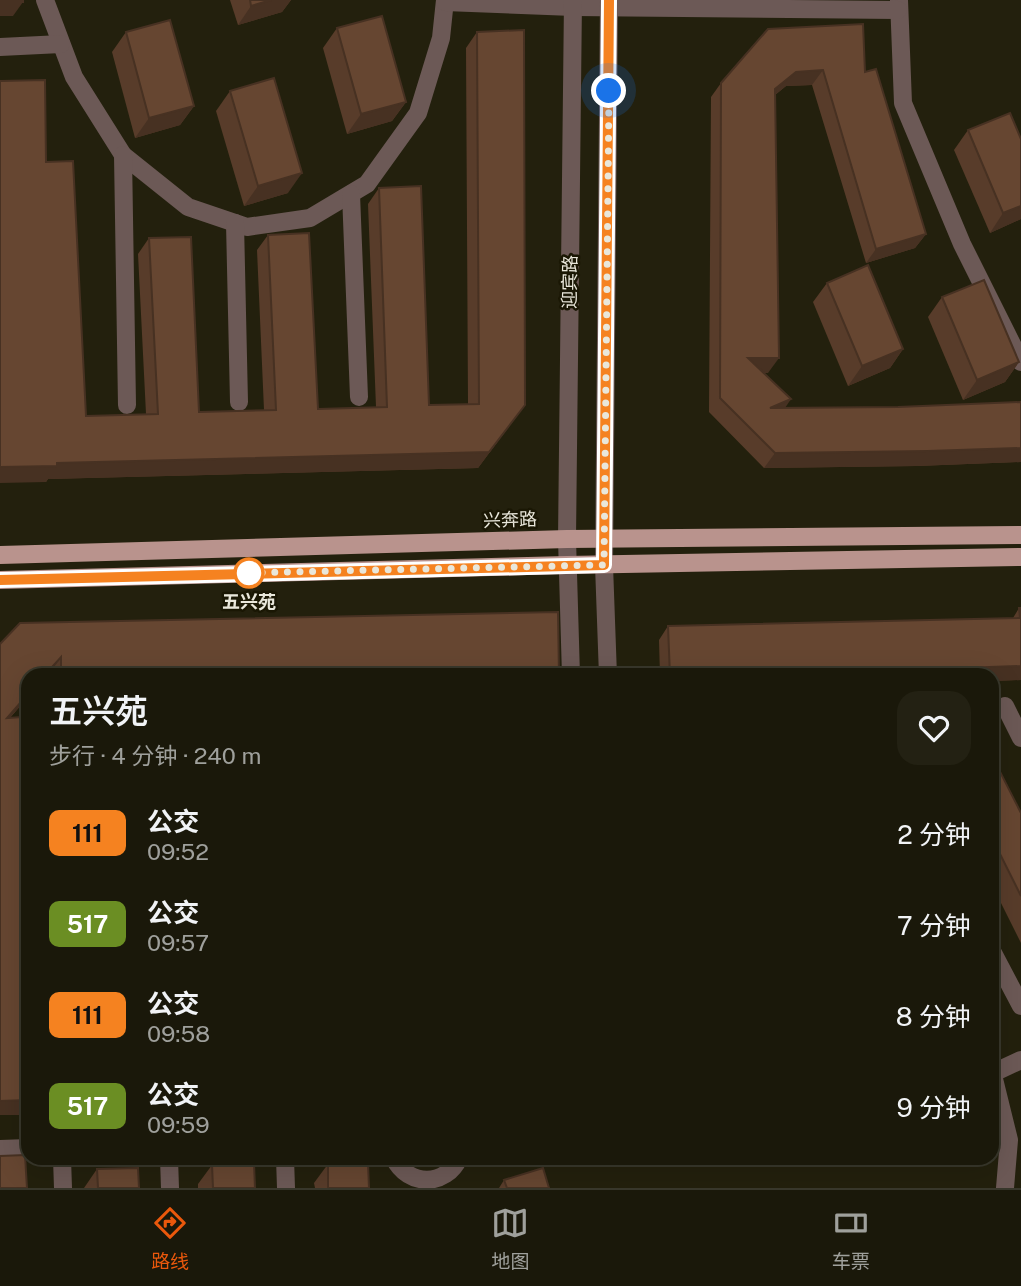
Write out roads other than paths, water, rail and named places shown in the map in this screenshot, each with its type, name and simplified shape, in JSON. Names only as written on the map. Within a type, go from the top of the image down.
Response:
[{"type":"main road","name":"兴奔路","points":[[0,555],[567,539],[1021,535]]},
{"type":"main road","points":[[0,580],[567,565],[1021,558]]},
{"type":"street","points":[[45,0],[74,77],[123,155],[188,207],[247,228],[310,218],[367,184],[418,113],[441,38],[445,1],[898,5],[903,103],[962,244],[1021,362]]},
{"type":"street","name":"迎宾路","points":[[571,668],[567,539],[573,3]]},
{"type":"street","name":"迎宾路","points":[[608,668],[604,539],[609,4]]},
{"type":"street","points":[[0,47],[61,44]]},
{"type":"street","points":[[123,155],[127,405]]},
{"type":"street","points":[[351,194],[359,397]]},
{"type":"street","points":[[235,223],[239,401]]},
{"type":"street","points":[[1005,706],[1021,738]]},
{"type":"street","points":[[999,964],[1021,1006]]},
{"type":"street","points":[[999,1069],[1021,1060]]},
{"type":"street","points":[[999,1098],[1009,1140],[1005,1188]]},
{"type":"street","points":[[0,1149],[21,1148]]},
{"type":"street","points":[[62,1165],[63,1188]]},
{"type":"street","points":[[169,1165],[170,1188]]},
{"type":"street","points":[[285,1165],[286,1188]]},
{"type":"street","points":[[399,1165],[406,1174],[430,1184],[450,1172],[454,1165]]},
{"type":"place","name":"五兴苑","points":[[249,573]]}]
